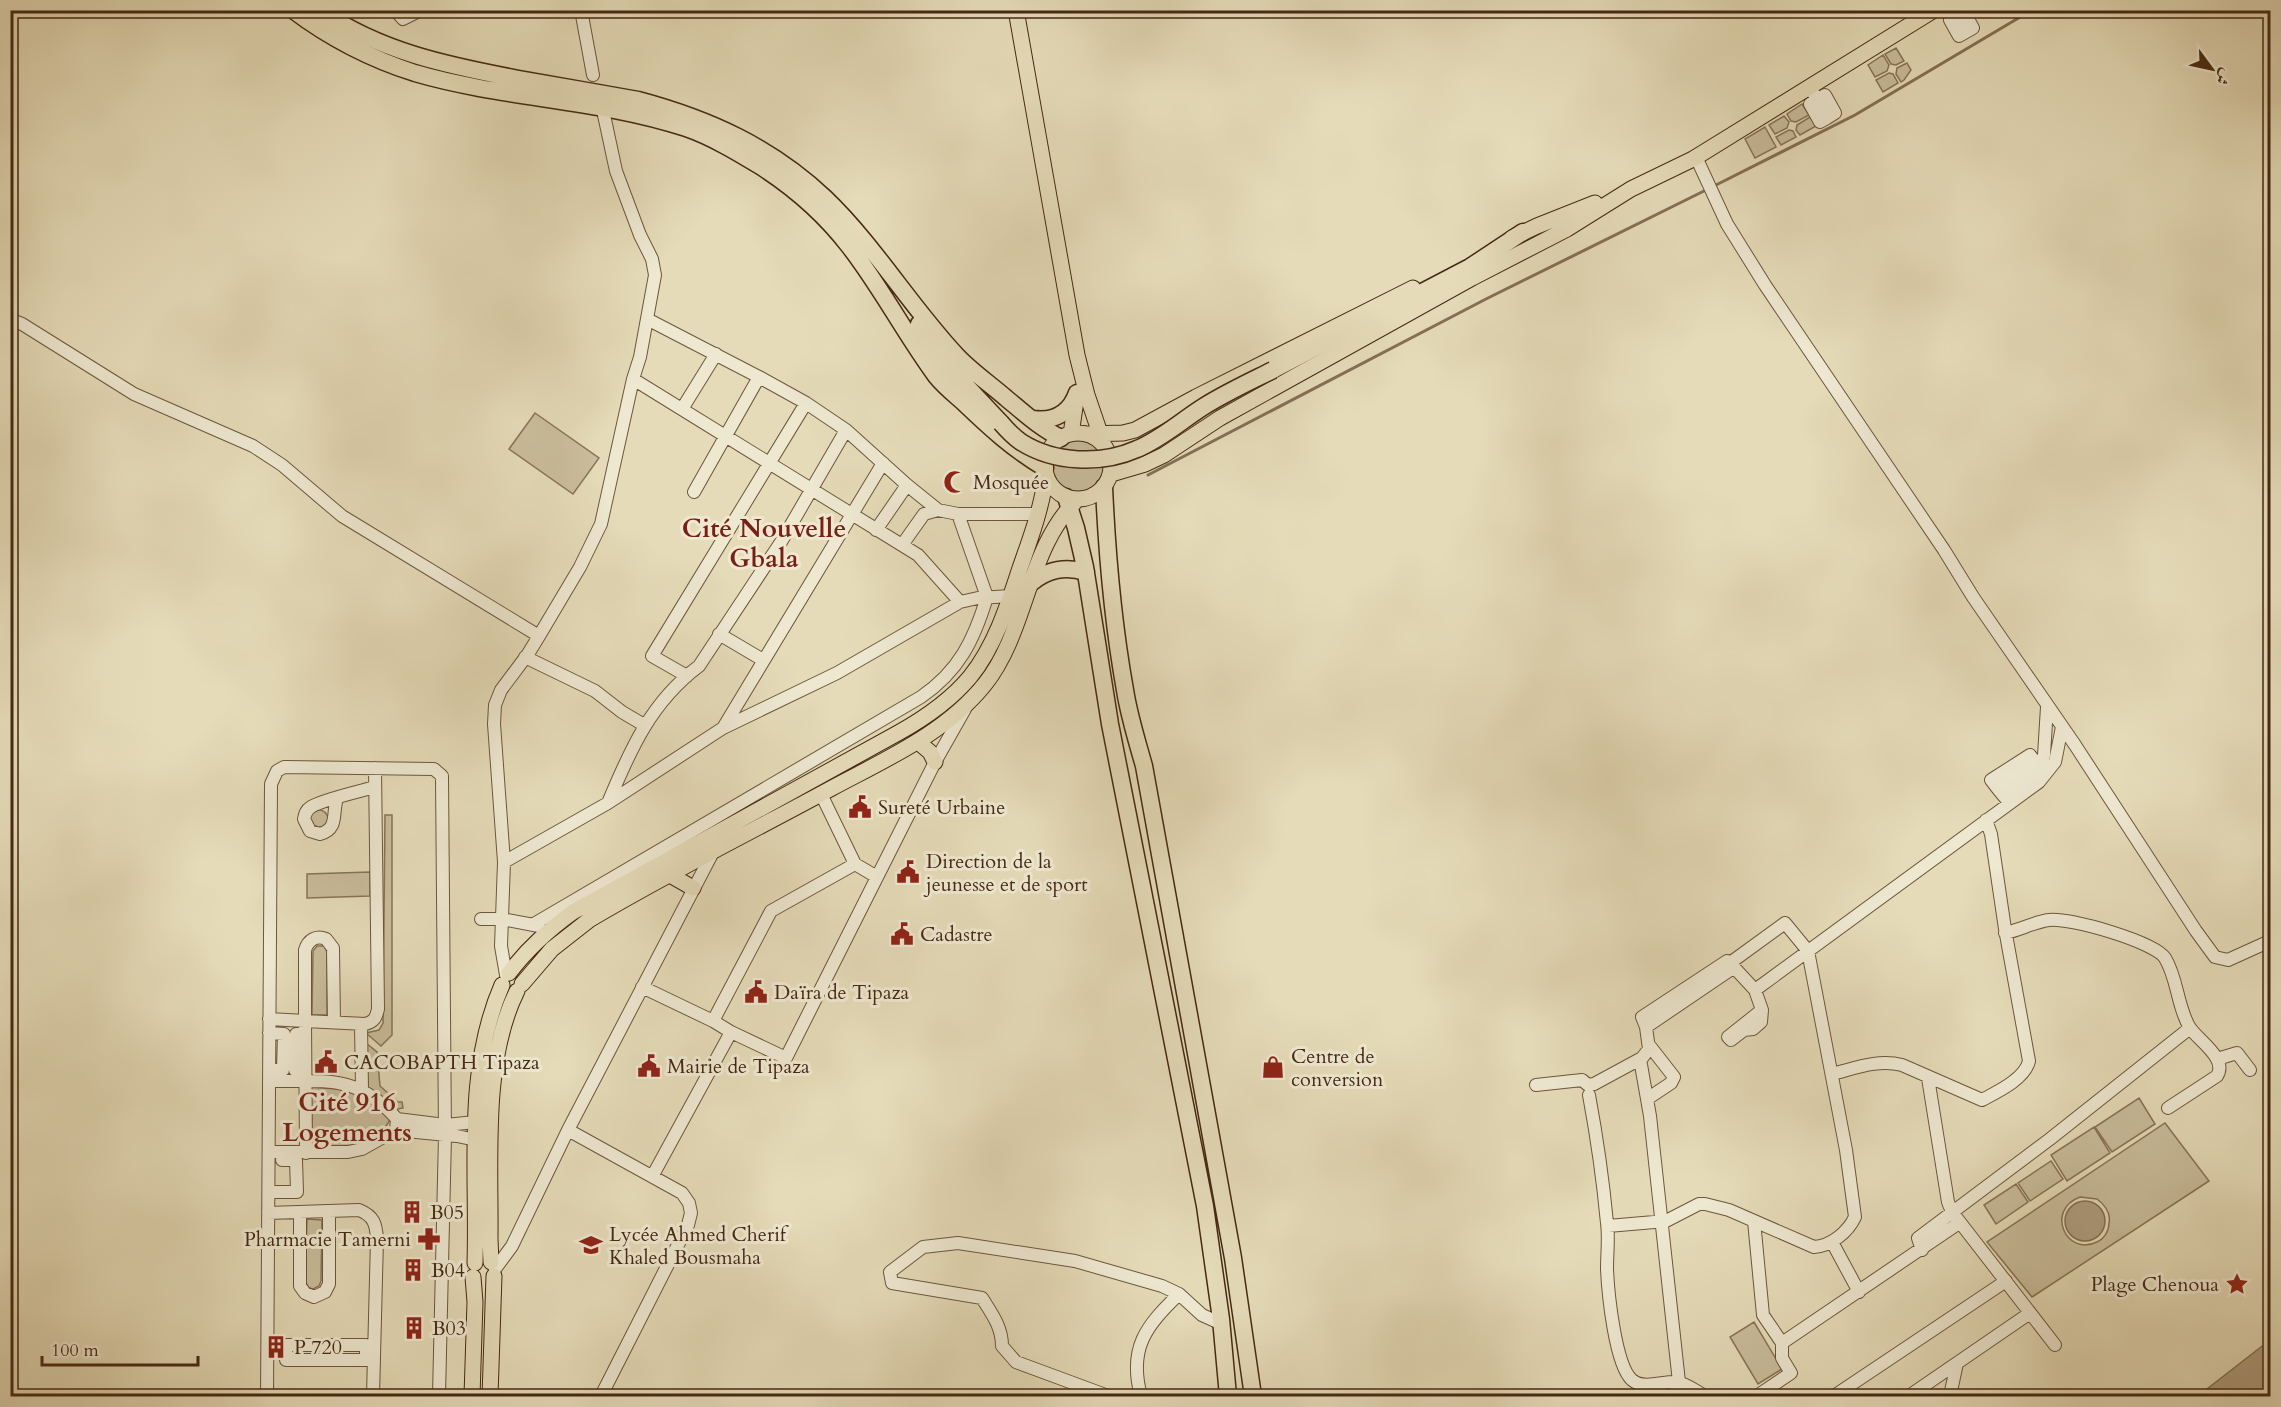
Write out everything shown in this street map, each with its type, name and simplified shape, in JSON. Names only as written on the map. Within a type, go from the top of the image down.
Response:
[{"type":"highway","points":[[293,10],[312,25],[348,46],[378,60],[416,73],[459,84],[614,110],[688,129],[722,144],[784,184],[818,212],[848,245],[938,378],[999,437],[1046,471]]},
{"type":"highway","points":[[320,10],[367,37],[410,55],[444,64],[638,100],[694,116],[722,128],[778,161],[825,198],[848,222],[958,357],[1050,433],[1066,436]]},
{"type":"highway","points":[[891,308],[1020,441],[1057,458],[1101,458],[1123,454],[1160,437],[1205,406],[1480,261],[1523,232]]},
{"type":"highway","points":[[1379,316],[1472,278]]},
{"type":"highway","points":[[902,291],[919,325],[941,359]]},
{"type":"highway","points":[[1033,419],[1049,420],[1064,413],[1077,393]]},
{"type":"highway","points":[[1107,480],[1107,550],[1125,692],[1144,766],[1233,1258],[1253,1396]]},
{"type":"highway","points":[[1071,501],[1086,572],[1110,724],[1205,1206],[1222,1324],[1228,1396]]},
{"type":"highway","points":[[1031,583],[1057,569],[1067,568],[1086,572]]},
{"type":"main road","points":[[490,1396],[494,1269],[490,1239],[494,1070],[501,1032],[520,987],[540,961],[568,935],[611,907],[918,742],[969,702],[985,684],[1005,652],[1054,530],[1071,501],[1095,495],[1107,480],[1111,462],[1098,438],[1077,355],[1016,10]]},
{"type":"main road","points":[[1066,436],[1098,438],[1136,430],[1196,397],[1523,232],[1631,189],[1696,157],[1814,93],[1934,10]]},
{"type":"main road","points":[[1107,480],[1154,459],[1234,411],[1472,278],[1567,229],[1631,189]]},
{"type":"main road","points":[[472,1396],[476,1122],[483,1047],[492,1011],[506,977],[522,956],[549,929],[573,912],[928,716],[958,690],[980,663],[994,638],[1011,596],[1039,514],[1051,448],[1066,436],[1077,393],[1077,355]]},
{"type":"main road","points":[[1046,471],[1054,488],[1071,501]]},
{"type":"main road","points":[[918,742],[930,752],[935,762]]},
{"type":"main road","points":[[670,875],[693,888]]},
{"type":"main road","points":[[506,977],[520,975],[520,987]]},
{"type":"main road","points":[[474,1270],[485,1259],[494,1269]]},
{"type":"main road","points":[[474,1270],[482,1282],[489,1281],[494,1269]]},
{"type":"street","points":[[394,10],[403,19],[421,10]]},
{"type":"street","points":[[581,10],[593,75]]},
{"type":"street","points":[[1955,13],[1964,12],[1973,28],[1966,32]]},
{"type":"street","points":[[1814,93],[1825,95],[1835,113],[1827,118]]},
{"type":"street","points":[[506,977],[501,953],[504,861],[494,724],[495,705],[501,690],[539,636],[580,567],[601,524],[633,379],[640,357],[655,274],[616,171],[604,116]]},
{"type":"street","points":[[1696,157],[1727,224],[1765,285],[2062,727],[2170,894],[2215,957],[2228,960],[2271,941]]},
{"type":"street","points":[[10,319],[22,324],[134,394],[253,446],[282,465],[342,516],[539,636]]},
{"type":"street","points":[[647,319],[806,403],[846,430],[938,510]]},
{"type":"street","points":[[682,410],[716,354]]},
{"type":"street","points":[[694,492],[759,377]]},
{"type":"street","points":[[633,379],[918,555],[960,602]]},
{"type":"street","points":[[687,676],[652,656],[806,403]]},
{"type":"street","points":[[608,803],[628,753],[644,725],[687,676],[699,666],[781,542],[846,430]]},
{"type":"street","points":[[723,728],[883,464]]},
{"type":"street","points":[[876,530],[907,485]]},
{"type":"street","points":[[902,545],[924,514],[938,510],[958,514],[1039,514]]},
{"type":"street","points":[[534,924],[934,688],[956,665],[967,648],[987,597],[958,514]]},
{"type":"street","points":[[504,861],[608,803],[723,728],[837,673],[960,602],[987,597],[1011,596]]},
{"type":"street","points":[[719,634],[763,660]]},
{"type":"street","points":[[525,657],[596,691],[622,712],[644,725]]},
{"type":"street","points":[[642,987],[786,1058],[935,762],[969,702]]},
{"type":"street","points":[[2031,788],[2039,775],[2039,758],[2047,707]]},
{"type":"street","points":[[2003,795],[2031,788],[2039,782],[2055,762],[2062,727]]},
{"type":"street","points":[[1755,990],[1986,820],[2003,795],[2039,758]]},
{"type":"street","points":[[269,1075],[283,1070],[284,1034],[269,1033],[272,780],[277,771],[284,767],[434,769],[442,779],[445,1130],[438,1396]]},
{"type":"street","points":[[270,1019],[361,1024],[372,1022],[376,1018],[378,1009],[375,768]]},
{"type":"street","points":[[337,798],[375,787]]},
{"type":"street","points":[[821,794],[855,864],[877,877]]},
{"type":"street","points":[[1832,1074],[1889,1062],[1902,1065],[1982,1100],[2021,1075],[2029,1065],[2005,933],[1991,834],[1986,820]]},
{"type":"street","points":[[494,1269],[512,1246],[568,1130],[693,888],[714,852]]},
{"type":"street","points":[[713,1021],[771,911],[855,864]]},
{"type":"street","points":[[481,919],[502,919],[549,929]]},
{"type":"street","points":[[2005,933],[2050,920],[2075,921],[2141,943],[2159,952],[2168,964],[2190,1028],[2217,1059],[2220,1069],[2217,1076],[2168,1108]]},
{"type":"street","points":[[1608,1226],[1666,1221],[1699,1204],[1705,1204],[1730,1210],[1808,1246],[1820,1247],[1832,1242],[1855,1217],[1832,1074],[1808,951],[1785,923],[1731,965]]},
{"type":"street","points":[[305,1076],[295,1070],[296,1034],[305,1034],[305,950],[311,940],[320,938],[328,941],[333,948],[334,1022]]},
{"type":"street","points":[[1592,1089],[1647,1054],[1649,1045],[1642,1017],[1727,961],[1755,990],[1762,1010]]},
{"type":"street","points":[[361,1024],[362,1090]]},
{"type":"street","points":[[1782,1343],[1922,1250],[1918,1238],[1955,1218],[2190,1028]]},
{"type":"street","points":[[653,1175],[731,1032]]},
{"type":"street","points":[[1647,1099],[1671,1083],[1674,1077],[1649,1045]]},
{"type":"street","points":[[2217,1059],[2237,1053],[2250,1070]]},
{"type":"street","points":[[1640,1059],[1662,1221],[1679,1382],[1674,1396]]},
{"type":"street","points":[[269,1075],[305,1076],[345,1083],[362,1090],[386,1107],[396,1125]]},
{"type":"street","points":[[267,1396],[269,1075]]},
{"type":"street","points":[[305,1076],[306,1153]]},
{"type":"street","points":[[1928,1078],[1948,1202],[1955,1218],[2055,1345]]},
{"type":"street","points":[[1536,1085],[1582,1080],[1592,1089],[1608,1226],[1607,1269],[1612,1319],[1623,1366],[1628,1376],[1636,1383],[1646,1385],[1679,1382],[1705,1396]]},
{"type":"street","points":[[445,1130],[476,1122]]},
{"type":"street","points":[[269,1156],[358,1150],[396,1125],[445,1130],[476,1140]]},
{"type":"street","points":[[568,1130],[653,1175],[685,1196],[691,1213],[688,1225],[601,1396]]},
{"type":"street","points":[[269,1156],[297,1160],[297,1192],[269,1192]]},
{"type":"street","points":[[329,1211],[329,1284],[322,1294],[314,1297],[305,1293],[300,1286],[297,1212],[294,1206],[357,1204],[357,1210]]},
{"type":"street","points":[[268,1213],[357,1210],[367,1213],[375,1223],[370,1352],[373,1396]]},
{"type":"street","points":[[1754,1221],[1763,1316],[1782,1343],[1782,1358],[1791,1373],[1756,1396]]},
{"type":"street","points":[[1832,1242],[1859,1292]]},
{"type":"street","points":[[1108,1396],[1017,1362],[1002,1346],[1002,1335],[998,1323],[982,1299],[892,1283],[890,1272],[923,1247],[958,1244],[1075,1261],[1162,1286],[1179,1294],[1202,1315],[1222,1324]]},
{"type":"street","points":[[1834,1396],[2006,1281]]},
{"type":"street","points":[[1141,1396],[1137,1383],[1137,1352],[1145,1332],[1179,1294]]},
{"type":"street","points":[[1909,1396],[2030,1313]]},
{"type":"street","points":[[286,1345],[366,1345],[370,1352],[366,1360],[286,1360],[286,1345]]},
{"type":"street","points":[[1950,1396],[1957,1363]]},
{"type":"shaded area","points":[[1896,48],[1904,61],[1896,65],[1891,64],[1885,54]]},
{"type":"shaded area","points":[[1883,55],[1889,65],[1887,71],[1875,77],[1868,65]]},
{"type":"shaded area","points":[[1907,63],[1911,70],[1901,82],[1896,74],[1897,68]]},
{"type":"shaded area","points":[[1889,73],[1893,74],[1898,83],[1883,92],[1876,80]]},
{"type":"shaded area","points":[[1802,104],[1809,115],[1796,122],[1791,121],[1787,114]]},
{"type":"shaded area","points":[[1784,116],[1789,122],[1787,128],[1775,134],[1769,125]]},
{"type":"shaded area","points":[[1810,117],[1816,126],[1800,135],[1796,130],[1797,125]]},
{"type":"shaded area","points":[[1765,127],[1776,147],[1755,158],[1745,139]]},
{"type":"shaded area","points":[[1789,130],[1793,131],[1796,137],[1781,145],[1776,137]]},
{"type":"shaded area","points":[[535,413],[599,458],[573,494],[509,449]]},
{"type":"shaded area","points":[[1079,439],[1089,441],[1098,447],[1104,456],[1106,466],[1104,476],[1098,485],[1089,491],[1079,493],[1069,491],[1060,485],[1054,476],[1052,466],[1054,456],[1060,447],[1069,441]]},
{"type":"shaded area","points":[[315,810],[323,810],[328,815],[326,826],[315,828],[310,823],[310,815]]},
{"type":"shaded area","points":[[385,815],[392,815],[392,1035],[381,1046],[366,1033],[379,1030],[383,1023]]},
{"type":"shaded area","points":[[370,872],[370,896],[307,898],[307,874]]},
{"type":"shaded area","points":[[317,946],[324,946],[327,952],[327,1015],[312,1015],[313,951]]},
{"type":"shaded area","points":[[366,1043],[377,1052],[380,1086],[398,1102],[402,1102],[403,1108],[398,1109],[368,1088]]},
{"type":"shaded area","points":[[311,1087],[351,1090],[391,1116],[390,1119],[377,1134],[361,1143],[338,1147],[312,1145]]},
{"type":"shaded area","points":[[2139,1098],[2155,1124],[2112,1152],[2095,1127]]},
{"type":"shaded area","points":[[2165,1123],[2209,1181],[2032,1297],[1987,1242]],"holes":[[[2080,1197],[2097,1199],[2108,1213],[2107,1232],[2097,1242],[2086,1245],[2076,1243],[2064,1230],[2062,1221],[2064,1212],[2069,1203]]]},
{"type":"shaded area","points":[[2094,1127],[2110,1153],[2067,1181],[2051,1155]]},
{"type":"shaded area","points":[[2051,1161],[2063,1179],[2030,1201],[2018,1183]]},
{"type":"shaded area","points":[[2016,1184],[2028,1202],[1996,1224],[1984,1205]]},
{"type":"shaded area","points":[[2085,1201],[2099,1207],[2105,1221],[2099,1235],[2085,1241],[2071,1235],[2065,1221],[2071,1207]]},
{"type":"shaded area","points":[[307,1219],[322,1220],[321,1281],[319,1286],[313,1289],[309,1288],[305,1282]]},
{"type":"shaded area","points":[[1754,1322],[1782,1369],[1758,1384],[1730,1337]]},
{"type":"shaded area","points":[[2270,1340],[2270,1396],[2198,1396]]},
{"type":"waterway","points":[[1714,186],[1855,115],[2032,10]]},
{"type":"waterway","points":[[1148,475],[1486,299],[1708,189]]},
{"type":"place","name":"Mosquée","points":[[955,482]]},
{"type":"place","name":"Sureté Urbaine","points":[[860,807]]},
{"type":"place","name":"Direction de la jeunesse et de sport","points":[[908,872]]},
{"type":"place","name":"Cadastre","points":[[902,934]]},
{"type":"place","name":"Daïra de Tipaza","points":[[756,992]]},
{"type":"place","name":"CACOBAPTH Tipaza","points":[[326,1062]]},
{"type":"place","name":"Mairie de Tipaza","points":[[649,1066]]},
{"type":"place","name":"Centre de conversion","points":[[1273,1067]]},
{"type":"place","name":"B05","points":[[412,1212]]},
{"type":"place","name":"Pharmacie Tamerni","points":[[429,1239]]},
{"type":"place","name":"Lycée Ahmed Cherif Khaled Bousmaha","points":[[591,1245]]},
{"type":"place","name":"B04","points":[[413,1270]]},
{"type":"place","name":"Plage Chenoua","points":[[2237,1284]]},
{"type":"place","name":"B03","points":[[414,1328]]},
{"type":"place","name":"P 720","points":[[276,1347]]},
{"type":"district","name":"Cité Nouvelle Gbala","points":[[764,543]]},
{"type":"district","name":"Cité 916 Logements","points":[[347,1117]]}]
